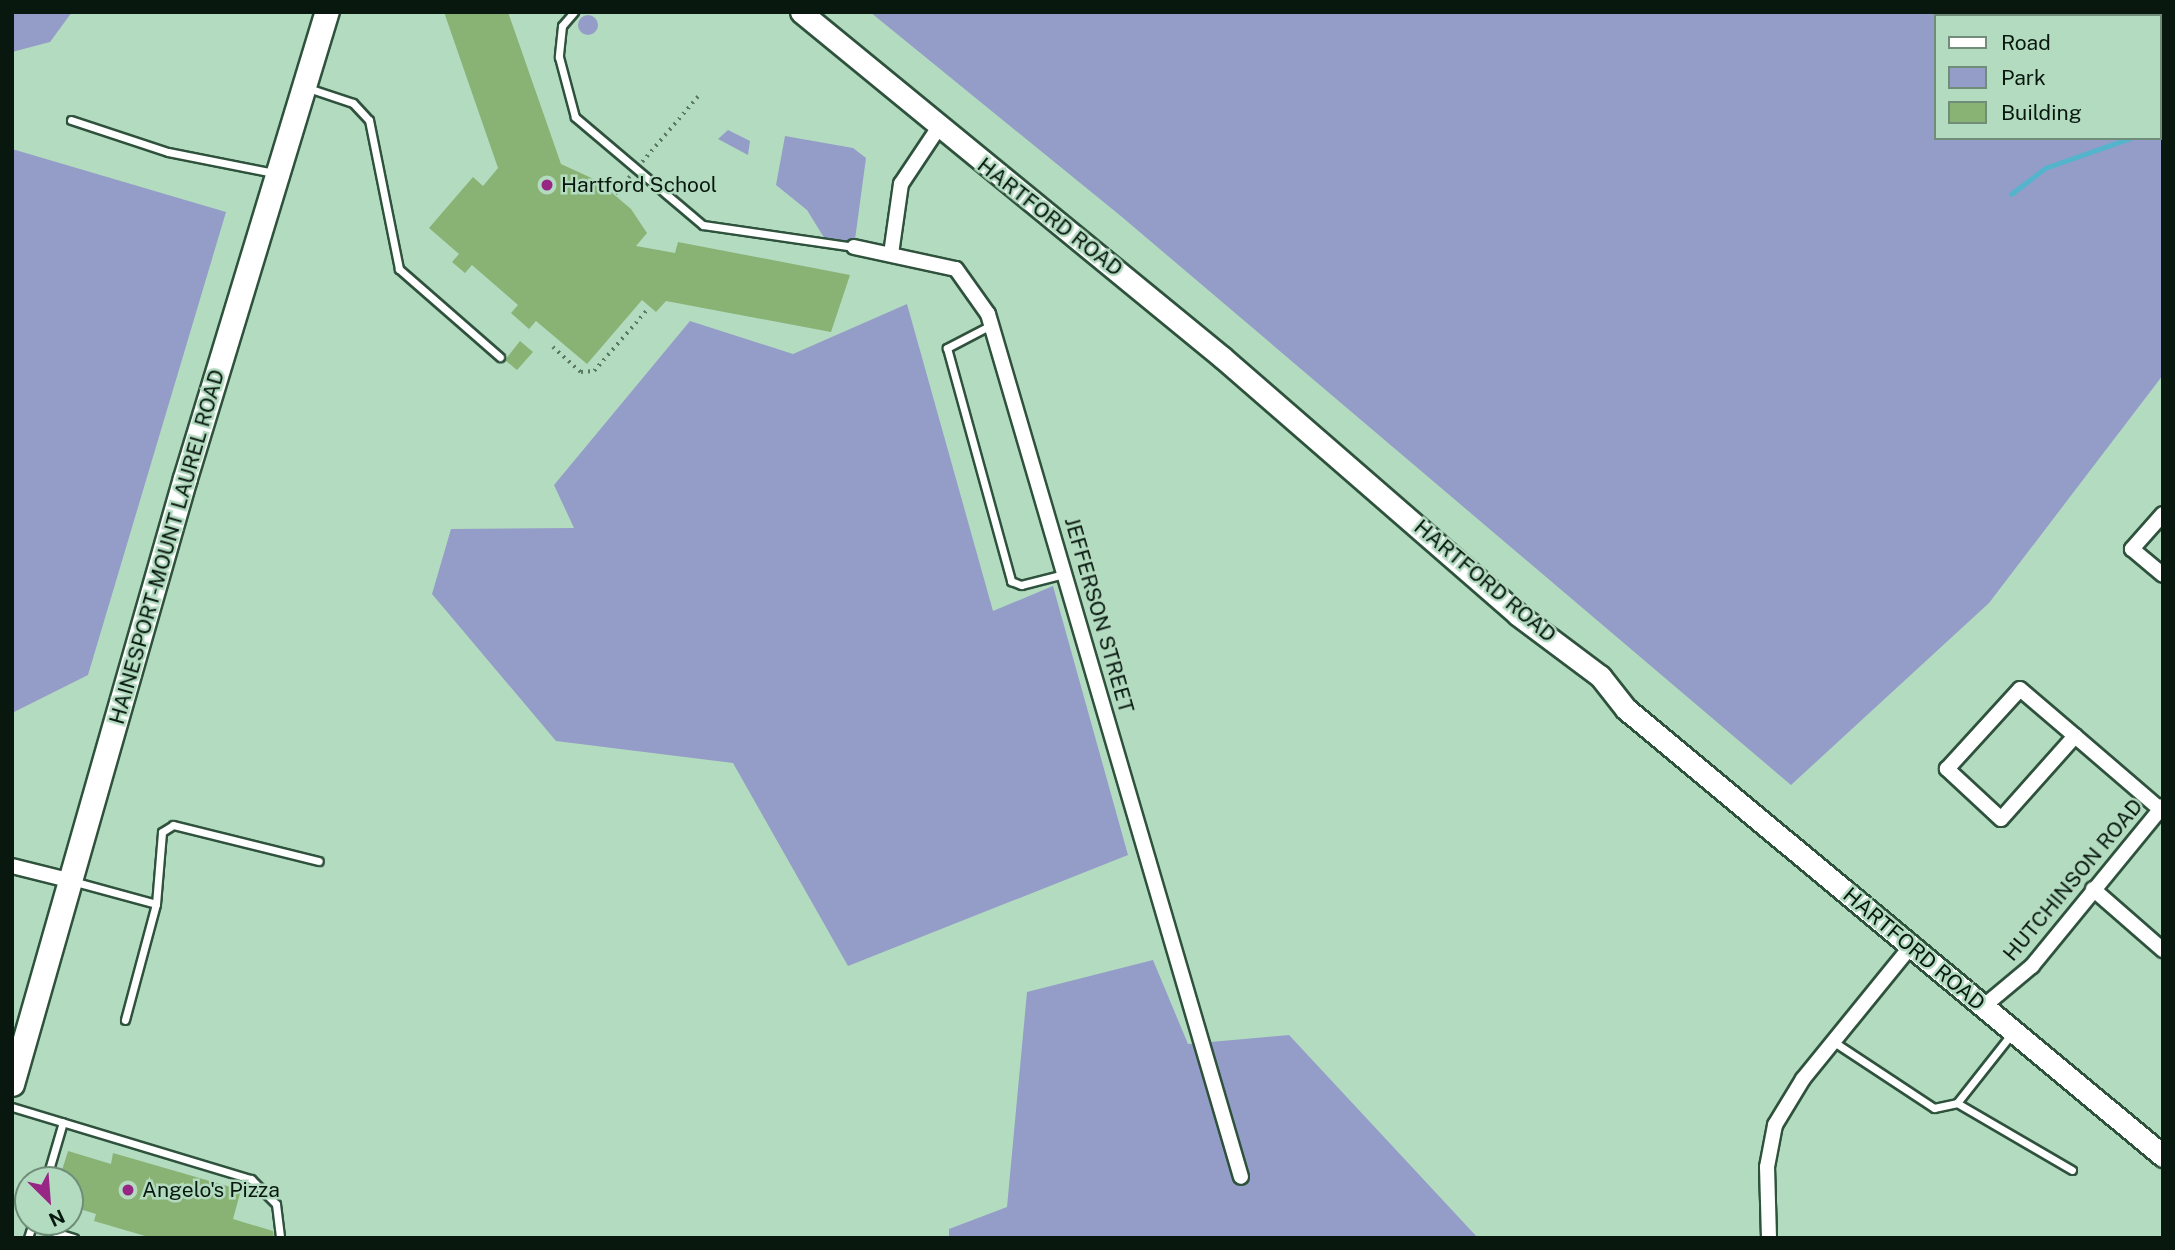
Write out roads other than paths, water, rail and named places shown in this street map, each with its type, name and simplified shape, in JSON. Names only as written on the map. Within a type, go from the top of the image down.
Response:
[{"type":"main road","name":"HAINESPORT-MOUNT LAUREL ROAD","points":[[12,1084],[327,12]]},
{"type":"street","name":"HARTFORD ROAD","points":[[800,12],[937,130],[1203,341],[1910,946],[2163,1156]]},
{"type":"street","points":[[891,254],[901,184],[937,130]]},
{"type":"street","name":"JEFFERSON STREET","points":[[854,247],[956,269],[980,298],[991,325],[1241,1177]]},
{"type":"street","points":[[2163,514],[2133,549],[2163,575]]},
{"type":"street","points":[[2075,736],[2001,819],[1947,769],[2020,689],[2161,808]]},
{"type":"street","name":"HUTCHINSON ROAD","points":[[1983,1007],[2032,966],[2161,808]]},
{"type":"street","points":[[12,866],[72,881]]},
{"type":"street","points":[[2093,889],[2163,950]]},
{"type":"street","points":[[1769,1238],[1767,1167],[1775,1125],[1834,1042],[1910,946]]},
{"type":"lane","points":[[574,12],[559,41],[569,103],[575,117],[636,169],[703,225],[854,247]]},
{"type":"lane","points":[[304,86],[363,112],[396,264],[500,358]]},
{"type":"lane","points":[[71,120],[168,152],[211,156],[278,174]]},
{"type":"lane","points":[[991,325],[947,348],[1011,581],[1021,585],[1064,574]]},
{"type":"lane","points":[[125,1020],[156,904],[162,832],[173,825],[319,861]]},
{"type":"lane","points":[[72,881],[156,904]]},
{"type":"lane","points":[[1834,1042],[1934,1108],[1957,1103],[2013,1032]]},
{"type":"lane","points":[[1957,1103],[2072,1170]]},
{"type":"lane","points":[[12,1107],[251,1179],[275,1204],[280,1238]]},
{"type":"lane","points":[[50,1166],[63,1122]]},
{"type":"waterway","points":[[2011,194],[2045,168],[2124,140]]},
{"type":"place","name":"Hartford School","points":[[547,185]]},
{"type":"place","name":"Angelo's Pizza","points":[[128,1190]]}]
